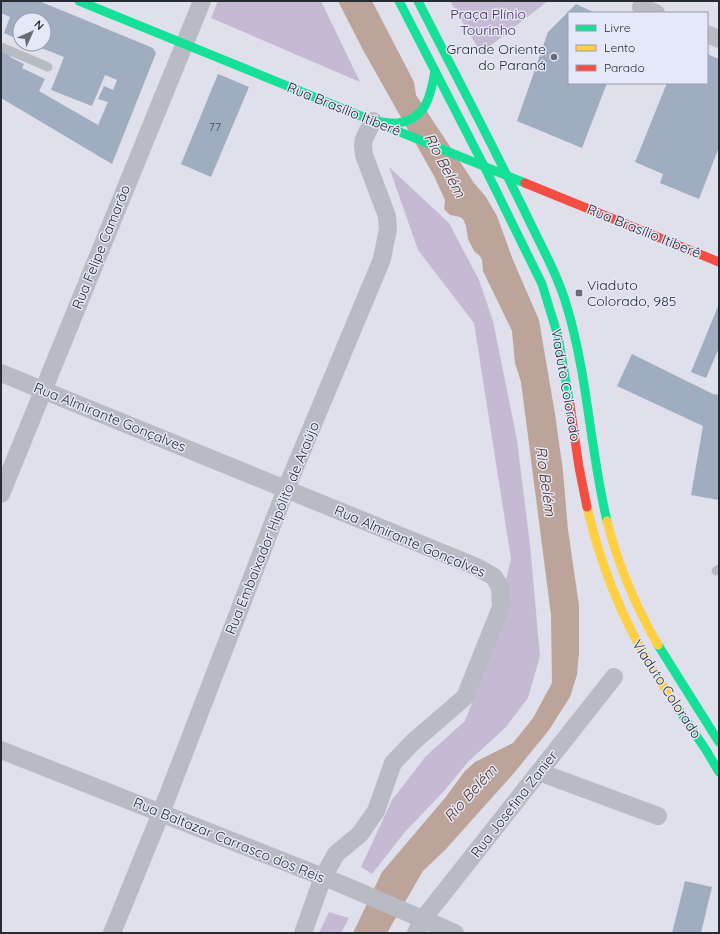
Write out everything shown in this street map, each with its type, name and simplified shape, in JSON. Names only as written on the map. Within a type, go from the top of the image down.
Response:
[{"type":"main road","name":"Rua Brasílio Itiberê","points":[[79,1],[719,262]]},
{"type":"main road","name":"Viaduto Colorado","points":[[399,1],[484,166],[542,284],[556,325],[568,386],[584,494],[593,532],[613,594],[627,626],[644,655],[719,772]]},
{"type":"main road","name":"Viaduto Colorado","points":[[418,1],[507,176],[554,273],[567,306],[579,352],[601,496],[619,563],[631,594],[643,621],[660,650],[719,742]]},
{"type":"main road","points":[[373,121],[399,123],[421,113],[426,107],[430,95],[434,71]]},
{"type":"main road","points":[[690,696],[707,706]]},
{"type":"street","name":"Rua Felipe Camarão","points":[[1,494],[202,1]]},
{"type":"street","points":[[708,34],[719,38]]},
{"type":"street","name":"Rua Embaixador Hipólito de Araújo","points":[[112,933],[161,813],[286,489],[382,259],[388,229],[387,216],[364,155],[363,146],[364,139],[373,121]]},
{"type":"street","name":"Rua Almirante Gonçalves","points":[[1,373],[478,567],[494,577],[500,587],[501,607],[465,697],[414,741],[393,763],[376,811],[360,834],[336,854],[323,877],[303,933]]},
{"type":"street","name":"Rua Josefina Zanier","points":[[418,922],[614,677]]},
{"type":"street","name":"Rua Baltazar Carrasco dos Reis","points":[[1,750],[341,884],[418,922],[455,933]]},
{"type":"street","points":[[539,772],[658,816]]},
{"type":"lane","points":[[1,47],[48,67]]},
{"type":"green space","points":[[218,1],[321,1],[360,82],[211,18]]},
{"type":"green space","name":"Praça Plínio Tourinho","points":[[450,1],[548,1],[481,53]]},
{"type":"green space","points":[[389,167],[449,223],[479,280],[493,321],[517,440],[530,545],[540,656],[528,698],[506,727],[468,762],[444,791],[404,833],[372,874],[361,867],[392,800],[426,756],[465,721],[484,672],[511,559],[474,323],[418,250]]},
{"type":"green space","points":[[329,912],[349,918],[341,933],[319,933]]},
{"type":"water","name":"Rio Belém","points":[[338,1],[372,1],[414,82],[416,95],[474,183],[486,197],[497,216],[513,260],[539,320],[563,471],[568,530],[579,605],[579,653],[577,675],[570,697],[549,730],[514,773],[446,849],[423,871],[387,933],[353,933],[382,872],[445,798],[465,771],[475,762],[513,743],[533,718],[552,683],[551,615],[521,382],[515,363],[512,331],[483,271],[482,260],[474,251],[468,239],[466,226],[463,219],[450,215],[444,209],[445,200],[434,176],[363,50]]},
{"type":"building","points":[[1,1],[39,1],[153,48],[156,53],[112,164],[1,98],[1,51],[11,55],[10,57],[24,64],[22,68],[45,79],[39,91],[98,125],[108,102],[98,99],[104,86],[113,90],[117,80],[105,75],[92,106],[51,90],[64,57],[51,52],[52,12],[12,12],[12,36],[4,33],[10,17],[1,13]]},
{"type":"building","name":"Grande Oriente do Paraná","points":[[576,4],[593,12],[568,12]]},
{"type":"building","name":"Grande Oriente do Paraná","points":[[568,12],[568,84],[607,84],[582,148],[517,121],[548,32]]},
{"type":"building","points":[[708,54],[719,59],[719,147],[699,199],[660,183],[663,174],[635,162],[667,84],[708,84]]},
{"type":"building","points":[[218,74],[249,87],[211,177],[181,164]]},
{"type":"building","points":[[719,304],[719,348],[706,378],[691,372]]},
{"type":"building","points":[[632,354],[713,394],[719,395],[719,500],[691,495],[703,426],[617,386]]},
{"type":"building","points":[[685,881],[712,887],[701,933],[672,933]]},
{"type":"traffic: fast","points":[[79,1],[525,183]]},
{"type":"traffic: fast","points":[[399,1],[484,166],[542,284],[558,336],[570,405]]},
{"type":"traffic: fast","points":[[418,1],[513,187],[559,283],[567,307],[580,360],[601,494],[607,521]]},
{"type":"traffic: fast","points":[[373,121],[398,123],[408,121],[415,116],[426,104],[432,88],[435,71]]},
{"type":"traffic: fast","points":[[658,645],[719,742]]},
{"type":"traffic: fast","points":[[677,707],[719,772]]},
{"type":"traffic: slow","points":[[587,507],[602,562],[622,612],[647,659],[677,707]]},
{"type":"traffic: slow","points":[[607,521],[616,553],[628,584],[658,645]]},
{"type":"traffic: jam","points":[[525,183],[719,262]]},
{"type":"traffic: jam","points":[[570,405],[579,467],[587,507]]},
{"type":"place","name":"Grande Oriente do Paraná","points":[[554,57]]},
{"type":"place","name":"Viaduto Colorado, 985","points":[[579,293]]}]
